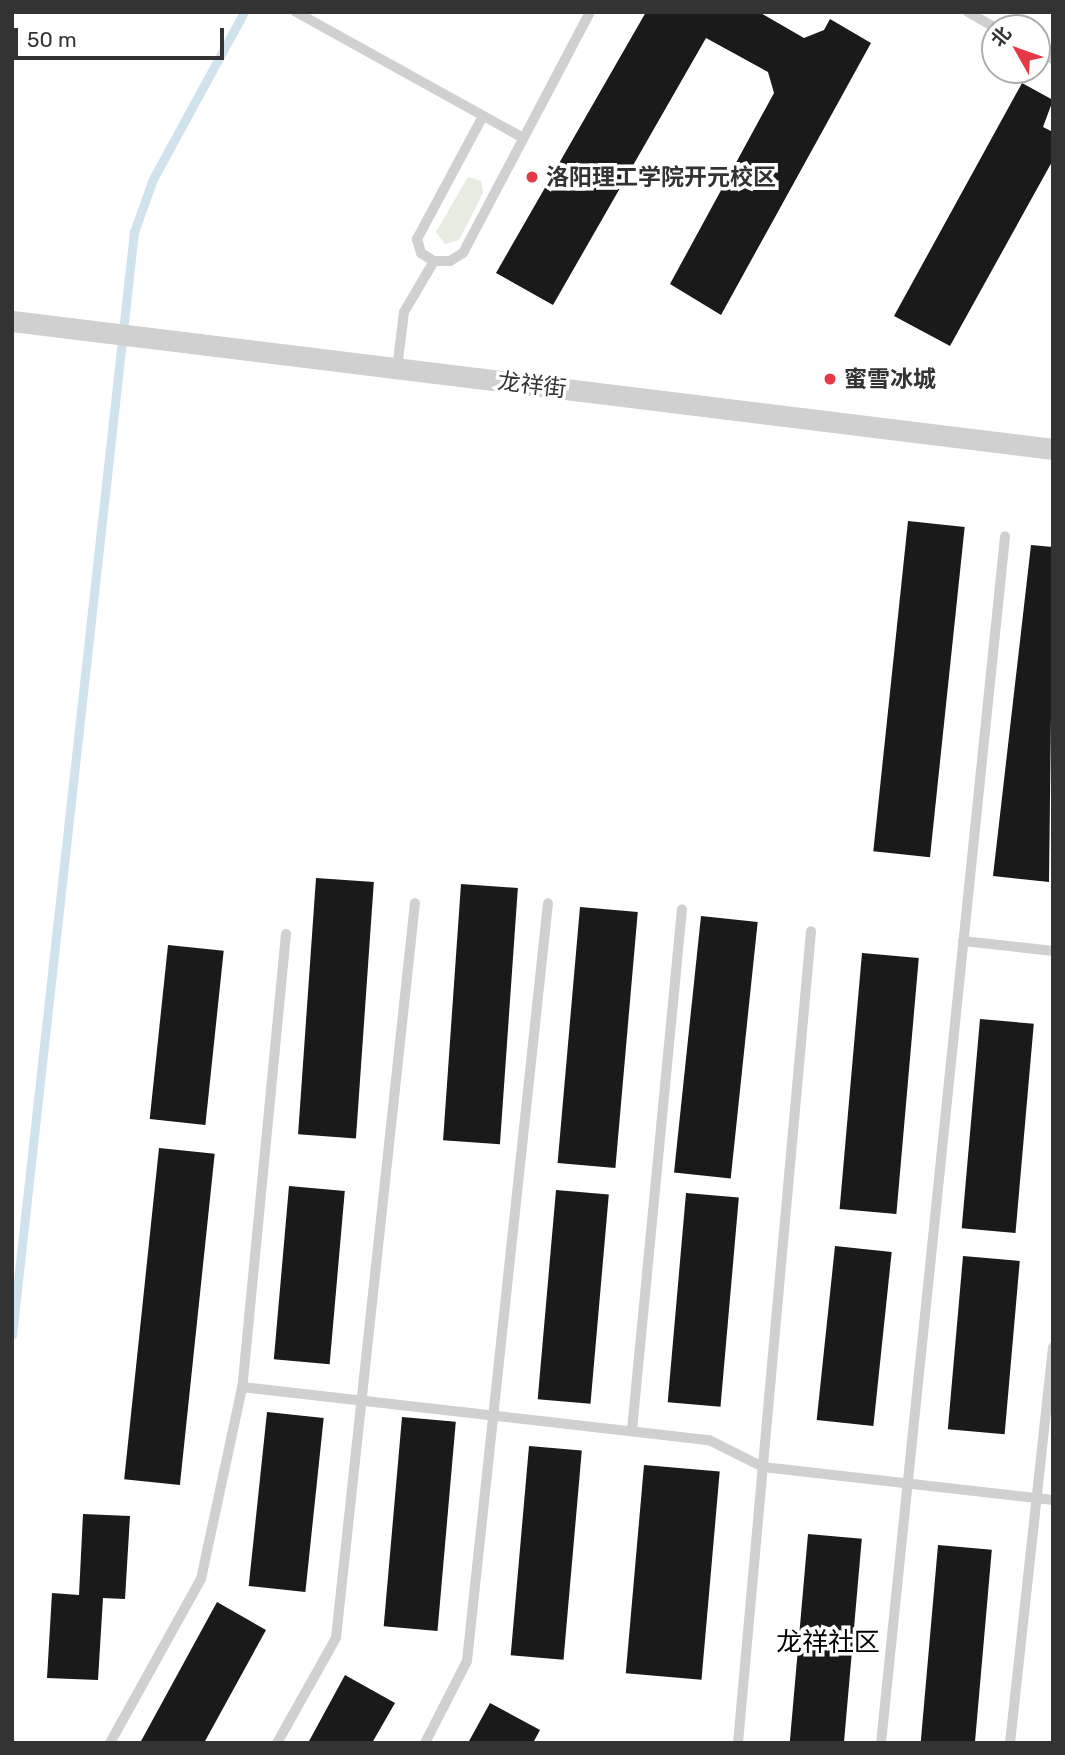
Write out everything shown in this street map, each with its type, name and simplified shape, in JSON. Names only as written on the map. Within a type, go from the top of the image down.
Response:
[{"type":"street","name":"龙祥街","points":[[12,321],[153,341],[1053,449]]},
{"type":"lane","points":[[296,12],[523,138]]},
{"type":"lane","points":[[482,116],[417,239],[421,253],[434,261],[450,261],[463,253],[590,12]]},
{"type":"lane","points":[[397,369],[404,312],[434,261]]},
{"type":"lane","points":[[881,1743],[1005,536]]},
{"type":"lane","points":[[277,1743],[336,1638],[415,902]]},
{"type":"lane","points":[[425,1743],[467,1661],[548,904]]},
{"type":"lane","points":[[632,1430],[682,909]]},
{"type":"lane","points":[[738,1743],[811,931]]},
{"type":"lane","points":[[110,1743],[201,1579],[242,1387],[286,934]]},
{"type":"lane","points":[[963,941],[1053,951]]},
{"type":"lane","points":[[1010,1743],[1053,1347]]},
{"type":"lane","points":[[242,1387],[709,1440],[763,1467],[1053,1500]]},
{"type":"shaded area","points":[[468,177],[481,181],[483,193],[459,240],[445,244],[436,232]]},
{"type":"building","points":[[646,12],[759,12],[804,38],[824,30],[830,19],[871,43],[721,315],[670,284],[774,93],[768,72],[706,38],[553,305],[496,273]]},
{"type":"building","points":[[1021,84],[1053,100],[1043,127],[1053,132],[1053,160],[950,346],[894,316]]},
{"type":"building","points":[[908,521],[965,527],[930,857],[873,851]]},
{"type":"building","points":[[1031,545],[1053,547],[1049,882],[993,876]]},
{"type":"building","points":[[316,878],[374,882],[356,1138],[298,1134]]},
{"type":"building","points":[[461,884],[518,888],[500,1144],[443,1140]]},
{"type":"building","points":[[580,907],[638,912],[615,1168],[558,1163]]},
{"type":"building","points":[[701,916],[758,922],[731,1179],[674,1173]]},
{"type":"building","points":[[168,945],[224,951],[205,1125],[150,1119]]},
{"type":"building","points":[[862,953],[919,958],[896,1214],[840,1209]]},
{"type":"building","points":[[980,1019],[1034,1024],[1015,1233],[962,1228]]},
{"type":"building","points":[[159,1148],[215,1154],[180,1485],[124,1479]]},
{"type":"building","points":[[289,1186],[345,1191],[330,1364],[274,1359]]},
{"type":"building","points":[[556,1190],[609,1195],[590,1404],[538,1399]]},
{"type":"building","points":[[686,1193],[739,1198],[720,1407],[668,1402]]},
{"type":"building","points":[[835,1246],[892,1252],[873,1426],[817,1420]]},
{"type":"building","points":[[963,1256],[1020,1261],[1005,1434],[948,1429]]},
{"type":"building","points":[[267,1412],[324,1418],[305,1592],[249,1586]]},
{"type":"building","points":[[402,1417],[456,1422],[437,1631],[384,1626]]},
{"type":"building","points":[[529,1446],[582,1451],[563,1660],[511,1655]]},
{"type":"building","points":[[644,1465],[720,1472],[701,1680],[626,1673]]},
{"type":"building","points":[[83,1514],[130,1516],[125,1599],[103,1598],[98,1680],[47,1678],[52,1593],[79,1595]]},
{"type":"building","points":[[808,1534],[862,1539],[844,1743],[790,1742]]},
{"type":"building","points":[[938,1545],[992,1550],[975,1743],[921,1743]]},
{"type":"building","points":[[217,1602],[266,1630],[204,1743],[140,1743]]},
{"type":"building","points":[[345,1675],[395,1703],[372,1743],[308,1743]]},
{"type":"building","points":[[490,1703],[540,1730],[533,1743],[468,1743]]},
{"type":"waterway","points":[[12,1335],[134,232],[153,179],[244,12]]},
{"type":"place","name":"洛阳理工学院开元校区","points":[[532,177]]},
{"type":"place","name":"蜜雪冰城","points":[[830,379]]},
{"type":"district","name":"龙祥社区","points":[[828,1643]]}]
